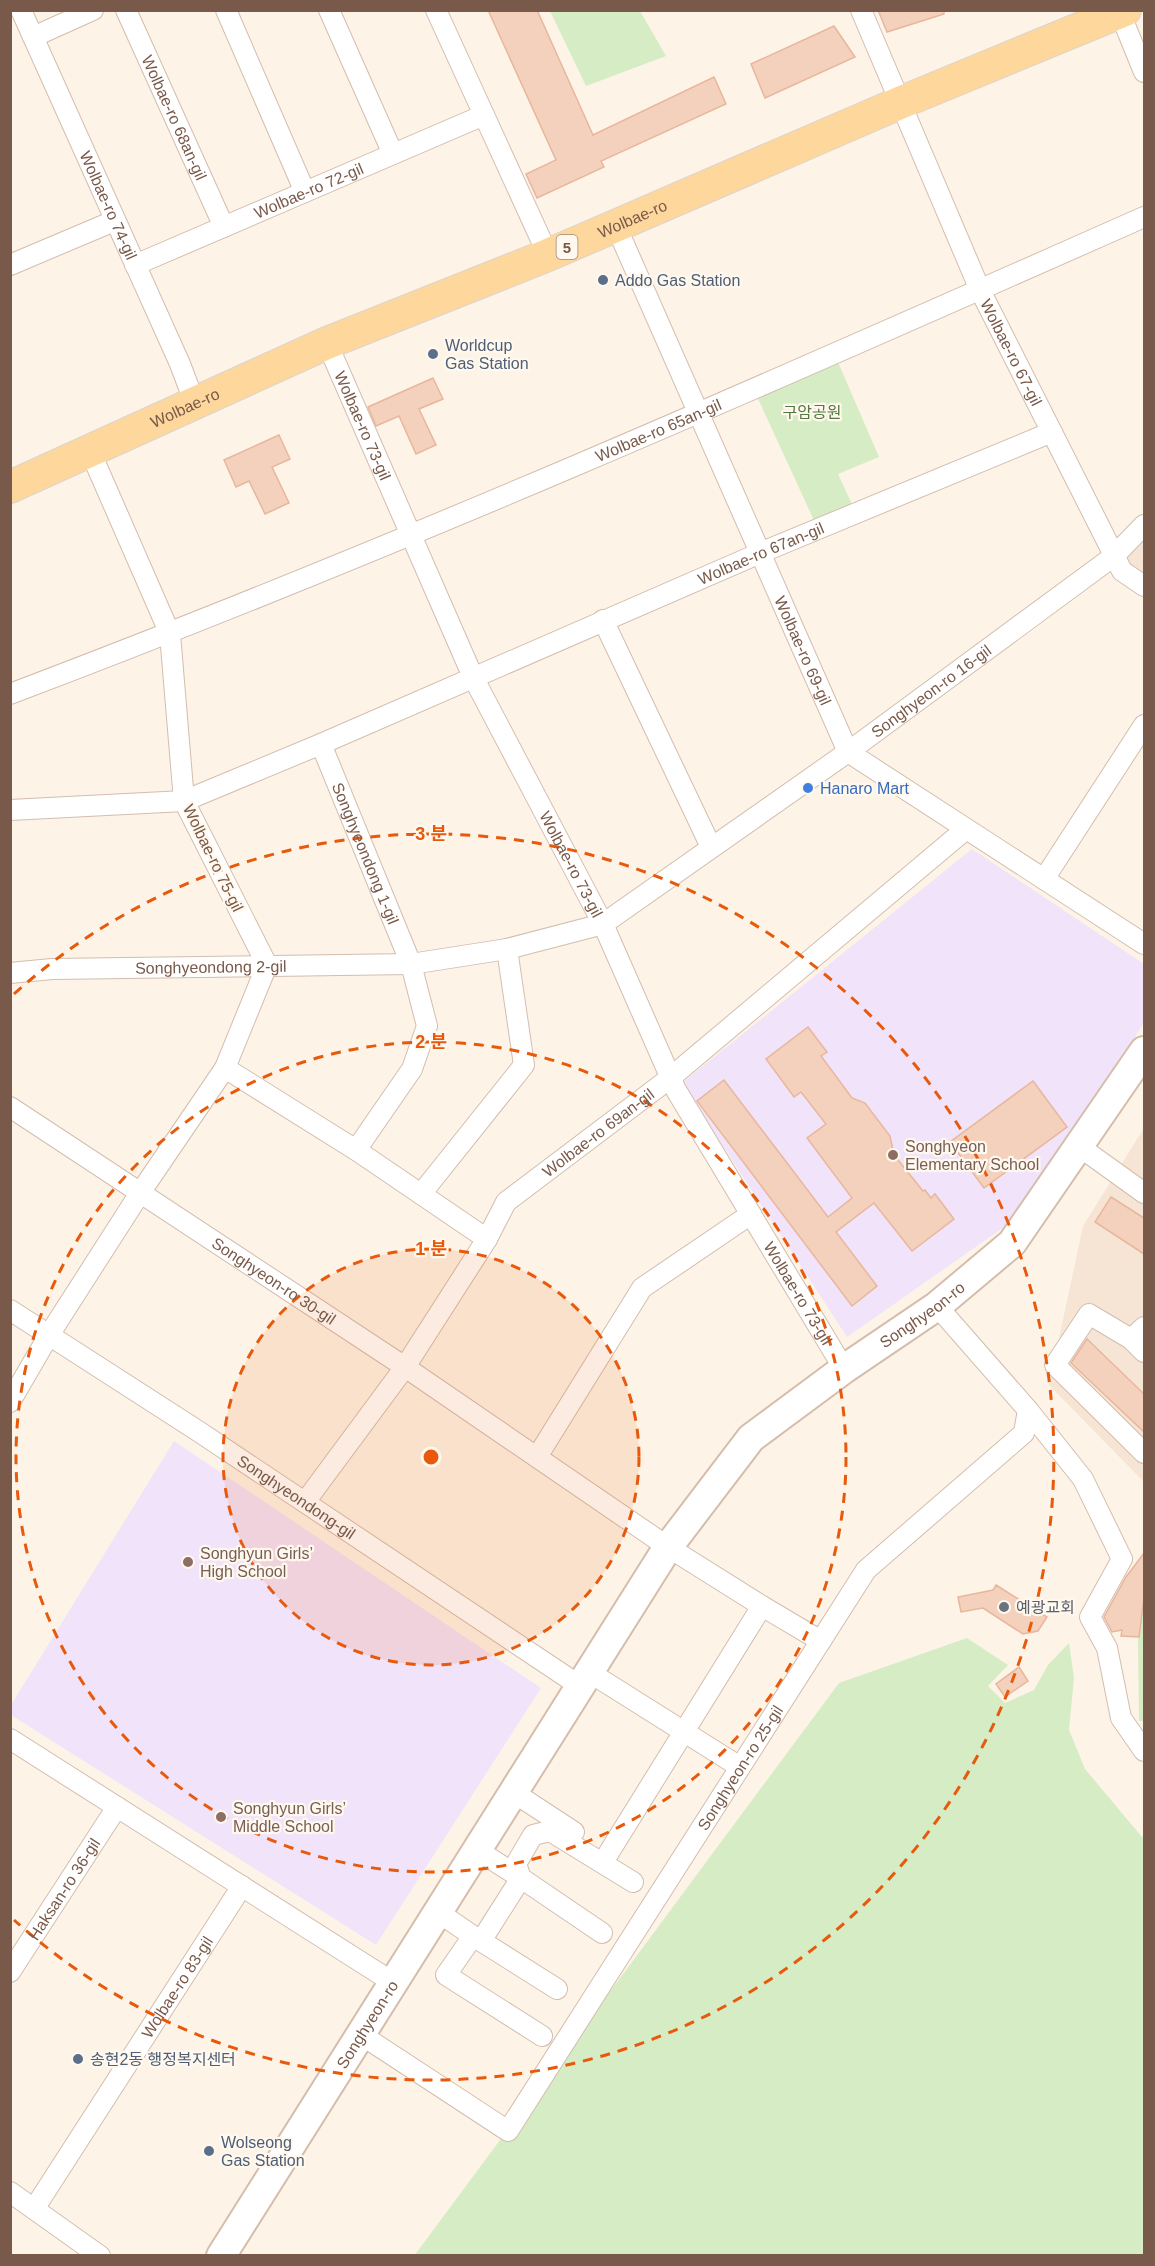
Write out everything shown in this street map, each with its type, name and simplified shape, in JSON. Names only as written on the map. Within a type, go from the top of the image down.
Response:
[{"type":"main road","name":"Wolbae-ro","points":[[10,487],[194,401],[327,344],[548,255],[902,102],[1123,12]]},
{"type":"main road","name":"Songhyeon-ro","points":[[220,2256],[668,1547],[751,1438],[844,1369],[937,1306],[1012,1243],[1144,1052]]},
{"type":"street","name":"Wolbae-ro 74-gil","points":[[21,10],[180,364],[194,401]]},
{"type":"street","points":[[33,37],[93,10]]},
{"type":"street","name":"Wolbae-ro 68an-gil","points":[[126,10],[224,227]]},
{"type":"street","points":[[226,10],[305,192]]},
{"type":"street","points":[[329,10],[393,154]]},
{"type":"street","points":[[436,10],[548,255]]},
{"type":"street","name":"Wolbae-ro 67-gil","points":[[861,10],[980,290],[1122,571],[1144,586]]},
{"type":"street","points":[[1123,12],[1144,72]]},
{"type":"street","name":"Wolbae-ro 72-gil","points":[[135,265],[484,115]]},
{"type":"street","name":"Wolbae-ro 65an-gil","points":[[170,634],[411,534],[980,290],[1144,217]]},
{"type":"street","points":[[10,265],[114,221]]},
{"type":"street","name":"Wolbae-ro 69-gil","points":[[616,226],[848,752]]},
{"type":"street","name":"Wolbae-ro 73-gil","points":[[327,344],[473,677],[603,924],[670,1078],[844,1369]]},
{"type":"street","name":"Wolbae-ro 67an-gil","points":[[473,677],[760,553],[1052,432]]},
{"type":"street","name":"Wolbae-ro 75-gil","points":[[90,451],[170,634],[183,801],[267,965]]},
{"type":"street","name":"Songhyeon-ro 16-gil","points":[[603,924],[848,752],[1114,556],[1144,525]]},
{"type":"street","points":[[603,620],[711,847]]},
{"type":"street","points":[[10,694],[170,634]]},
{"type":"street","points":[[10,810],[183,801],[321,744],[473,677]]},
{"type":"street","points":[[1044,879],[1144,725]]},
{"type":"street","name":"Songhyeondong 1-gil","points":[[321,744],[411,964]]},
{"type":"street","points":[[848,752],[1144,944]]},
{"type":"street","name":"Wolbae-ro 69an-gil","points":[[305,1502],[405,1367],[487,1239],[506,1202],[670,1078],[966,829]]},
{"type":"street","name":"Songhyeondong 2-gil","points":[[10,973],[52,969],[411,964],[507,949],[603,924]]},
{"type":"street","points":[[421,1194],[524,1065],[507,949]]},
{"type":"street","points":[[356,1150],[412,1069],[427,1026],[411,964]]},
{"type":"street","points":[[10,1402],[49,1335],[140,1193],[225,1068],[267,965]]},
{"type":"street","points":[[225,1068],[356,1150],[487,1239]]},
{"type":"street","name":"Songhyeon-ro 30-gil","points":[[10,1107],[405,1367],[668,1547]]},
{"type":"street","points":[[1080,1147],[1144,1193]]},
{"type":"street","points":[[537,1457],[642,1288],[751,1214]]},
{"type":"street","points":[[937,1306],[1028,1410],[1083,1479],[1122,1559],[1090,1617],[1107,1648],[1121,1718],[1144,1751]]},
{"type":"street","name":"Songhyeondong-gil","points":[[10,1310],[305,1502],[584,1679],[684,1732],[740,1767]]},
{"type":"street","points":[[1140,1339],[1089,1314],[1055,1365],[1144,1453]]},
{"type":"street","name":"Songhyeon-ro 25-gil","points":[[360,2034],[508,2131],[866,1570],[1024,1434],[1028,1410]]},
{"type":"street","points":[[668,1547],[821,1641]]},
{"type":"street","points":[[608,1854],[762,1606]]},
{"type":"street","points":[[10,1740],[394,1983]]},
{"type":"street","points":[[513,1792],[661,1889]]},
{"type":"street","name":"Haksan-ro 36-gil","points":[[10,1972],[117,1808]]},
{"type":"street","points":[[521,1878],[516,1863],[533,1835],[550,1831],[633,1882]]},
{"type":"street","points":[[477,1850],[602,1933]]},
{"type":"street","points":[[521,1878],[477,1938],[446,1975],[542,2036]]},
{"type":"street","name":"Wolbae-ro 83-gil","points":[[34,2209],[242,1886]]},
{"type":"street","points":[[438,1912],[557,1989]]},
{"type":"street","points":[[10,2193],[100,2256]]},
{"type":"shaded area","points":[[1144,525],[1144,586],[1114,556]]},
{"type":"shaded area","name":"Songhyeon Elementary School","points":[[972,849],[1144,964],[1144,1022],[1107,1084],[1007,1225],[847,1337],[682,1083]]},
{"type":"shaded area","points":[[1144,1128],[1144,1482],[1049,1385],[1083,1226]]},
{"type":"shaded area","points":[[174,1441],[541,1688],[376,1945],[11,1715],[11,1705]]},
{"type":"green space","points":[[550,11],[640,11],[666,56],[586,86]]},
{"type":"green space","name":"구암공원","points":[[834,353],[879,457],[838,474],[856,513],[818,529],[753,388]]},
{"type":"green space","points":[[1144,1598],[1144,1721],[1139,1721],[1138,1641]]},
{"type":"green space","points":[[967,1638],[1008,1665],[988,1686],[1005,1703],[1034,1690],[1048,1665],[1069,1643],[1074,1678],[1069,1730],[1085,1769],[1142,1837],[1144,1835],[1144,2255],[414,2256],[839,1683]]},
{"type":"building","points":[[488,10],[537,10],[593,135],[714,77],[726,104],[601,161],[604,167],[537,198],[526,174],[556,160]]},
{"type":"building","points":[[878,10],[944,10],[944,14],[887,32]]},
{"type":"building","points":[[834,26],[855,57],[765,98],[751,64]]},
{"type":"building","points":[[433,378],[443,399],[419,409],[436,445],[416,454],[399,416],[376,426],[368,407]]},
{"type":"building","points":[[279,435],[290,459],[272,467],[289,503],[265,514],[249,481],[236,487],[224,460]]},
{"type":"building","points":[[808,1027],[827,1052],[821,1056],[852,1098],[865,1103],[890,1136],[894,1155],[923,1191],[925,1190],[931,1198],[935,1194],[954,1219],[912,1251],[874,1203],[836,1232],[877,1286],[852,1306],[697,1101],[724,1080],[828,1217],[852,1198],[807,1138],[826,1124],[801,1092],[794,1097],[766,1059]]},
{"type":"building","points":[[1033,1081],[1067,1127],[984,1188],[950,1142]]},
{"type":"building","points":[[1111,1197],[1144,1218],[1144,1254],[1095,1222]]},
{"type":"building","points":[[1087,1339],[1144,1394],[1144,1432],[1071,1363]]},
{"type":"building","points":[[1144,1553],[1144,1598],[1139,1637],[1121,1636],[1122,1630],[1112,1632],[1104,1617],[1126,1577]]},
{"type":"building","points":[[996,1585],[1047,1617],[1038,1631],[1023,1634],[983,1608],[961,1612],[958,1597],[993,1590]]},
{"type":"building","points":[[1019,1667],[1028,1681],[1005,1697],[996,1684]]},
{"type":"place","name":"Addo Gas Station","points":[[603,280]]},
{"type":"place","name":"Worldcup Gas Station","points":[[433,354]]},
{"type":"place","name":"Hanaro Mart","points":[[808,788]]},
{"type":"place","name":"Songhyeon Elementary School","points":[[893,1155]]},
{"type":"place","name":"Songhyun Girls’ High School","points":[[188,1562]]},
{"type":"place","name":"예광교회","points":[[1004,1607]]},
{"type":"place","name":"Songhyun Girls’ Middle School","points":[[221,1817]]},
{"type":"place","name":"송현2동 행정복지센터","points":[[78,2059]]},
{"type":"place","name":"Wolseong Gas Station","points":[[209,2151]]}]
